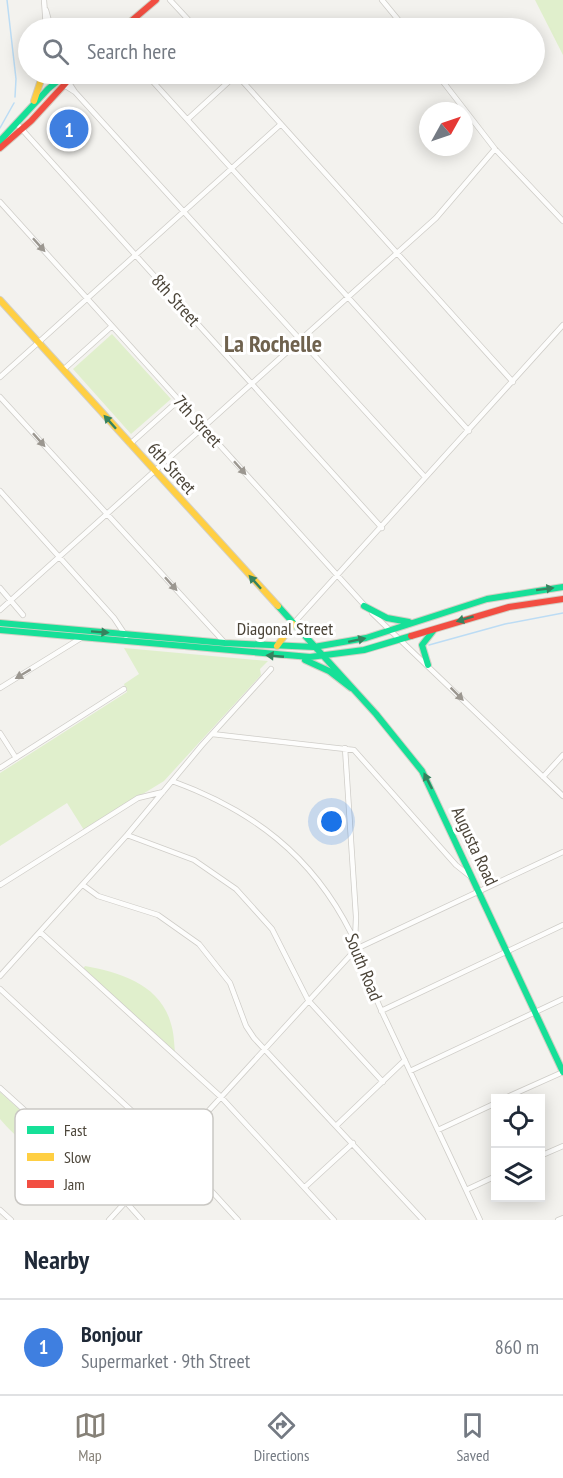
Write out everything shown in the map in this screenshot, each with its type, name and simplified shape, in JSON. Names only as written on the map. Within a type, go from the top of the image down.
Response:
[{"type":"main road","points":[[135,18],[156,0]]},
{"type":"main road","points":[[0,141],[20,127],[33,105],[40,84]]},
{"type":"main road","points":[[33,105],[54,84]]},
{"type":"main road","points":[[0,148],[65,84]]},
{"type":"main road","name":"6th Street","points":[[0,300],[323,656]]},
{"type":"main road","name":"Diagonal Street","points":[[0,623],[225,643],[314,647],[366,638],[500,596],[563,587]]},
{"type":"main road","name":"Diagonal Street","points":[[0,630],[300,658],[364,650],[509,607],[563,599]]},
{"type":"main road","points":[[364,606],[387,618],[415,622]]},
{"type":"main road","points":[[277,646],[293,624]]},
{"type":"main road","points":[[428,665],[422,645],[426,637],[437,627]]},
{"type":"main road","name":"Augusta Road","points":[[323,656],[422,771],[563,1072]]},
{"type":"main road","points":[[300,658],[329,671],[351,688]]},
{"type":"street","points":[[170,0],[187,18]]},
{"type":"street","points":[[382,0],[397,18]]},
{"type":"street","points":[[44,2],[45,18]]},
{"type":"street","points":[[44,2],[48,18]]},
{"type":"street","points":[[67,84],[425,477]]},
{"type":"street","points":[[156,84],[469,431]]},
{"type":"street","points":[[188,119],[225,84]]},
{"type":"street","points":[[245,84],[513,382]]},
{"type":"street","points":[[445,84],[495,149],[563,221]]},
{"type":"street","points":[[0,377],[281,124]]},
{"type":"street","name":"8th Street","points":[[20,127],[382,528]]},
{"type":"street","points":[[0,610],[397,253],[458,195],[495,149]]},
{"type":"street","name":"7th Street","points":[[0,202],[364,606],[563,796]]},
{"type":"street","points":[[293,624],[563,325]]},
{"type":"street","points":[[63,370],[112,326]]},
{"type":"street","points":[[0,397],[225,643]]},
{"type":"street","points":[[130,444],[179,400]]},
{"type":"street","points":[[0,491],[59,555],[125,633],[126,642]]},
{"type":"street","points":[[0,588],[23,615]]},
{"type":"street","points":[[0,688],[81,638]]},
{"type":"street","points":[[0,976],[83,885],[212,734],[271,669]]},
{"type":"street","points":[[0,768],[124,689]]},
{"type":"street","points":[[0,733],[16,758]]},
{"type":"street","points":[[212,734],[345,748],[359,755],[456,865],[473,878]]},
{"type":"street","points":[[345,748],[356,917],[355,942]]},
{"type":"street","points":[[543,777],[563,755]]},
{"type":"street","name":"South Road","points":[[172,781],[219,799],[248,816],[284,845],[325,890],[355,942],[381,1011],[480,1220]]},
{"type":"street","points":[[0,885],[138,798],[163,792]]},
{"type":"street","points":[[127,835],[194,860],[236,889],[272,929],[308,1000],[382,1082]]},
{"type":"street","points":[[211,1109],[356,949],[563,852]]},
{"type":"street","points":[[83,885],[98,896],[158,915],[199,944],[230,983],[249,1032],[423,1220]]},
{"type":"street","points":[[381,1011],[563,926]]},
{"type":"street","points":[[40,932],[221,1098],[334,1220]]},
{"type":"street","points":[[0,989],[130,1109]]},
{"type":"street","points":[[410,1071],[563,999]]},
{"type":"street","points":[[337,1125],[405,1060]]},
{"type":"street","points":[[514,1094],[563,1072]]},
{"type":"street","points":[[0,1088],[23,1109]]},
{"type":"street","points":[[438,1130],[491,1105]]},
{"type":"street","points":[[305,1187],[353,1143]]},
{"type":"street","points":[[545,1154],[563,1146]]},
{"type":"street","points":[[466,1190],[491,1178]]},
{"type":"street","points":[[213,1193],[238,1220]]},
{"type":"street","points":[[109,1220],[123,1205]]},
{"type":"street","points":[[129,1205],[142,1220]]},
{"type":"street","points":[[0,1210],[11,1220]]},
{"type":"street","points":[[558,1220],[563,1218]]},
{"type":"green space","points":[[535,0],[563,0],[563,55],[545,18]]},
{"type":"green space","points":[[112,334],[171,399],[131,434],[73,369]]},
{"type":"green space","points":[[124,648],[268,661],[260,669],[261,675],[164,781],[84,830],[67,803],[0,846],[0,773],[127,692],[124,684],[139,674]]},
{"type":"green space","points":[[85,966],[112,972],[149,990],[166,1011],[172,1027],[175,1052],[83,969]]},
{"type":"green space","points":[[0,1092],[19,1109],[15,1109],[15,1134],[0,1119]]},
{"type":"waterway","points":[[7,0],[16,79],[15,97]]},
{"type":"waterway","points":[[0,128],[14,103]]},
{"type":"waterway","points":[[429,645],[505,624],[563,613]]},
{"type":"traffic: fast","points":[[0,141],[54,84]]},
{"type":"traffic: fast","points":[[0,623],[225,643],[314,647],[366,638],[487,599],[563,587]]},
{"type":"traffic: fast","points":[[278,606],[376,714],[422,771],[563,1072]]},
{"type":"traffic: fast","points":[[364,606],[387,618],[409,622]]},
{"type":"traffic: fast","points":[[0,630],[310,657],[364,650],[411,636]]},
{"type":"traffic: fast","points":[[428,665],[422,645],[433,631]]},
{"type":"traffic: fast","points":[[305,660],[329,671],[351,688]]},
{"type":"traffic: slow","points":[[34,101],[40,84]]},
{"type":"traffic: slow","points":[[0,300],[278,606]]},
{"type":"traffic: slow","points":[[277,646],[293,624]]},
{"type":"traffic: jam","points":[[135,18],[156,0]]},
{"type":"traffic: jam","points":[[0,148],[31,121],[65,84]]},
{"type":"traffic: jam","points":[[411,636],[509,607],[563,599]]},
{"type":"place","name":"Bonjour","points":[[69,129]]},
{"type":"district","name":"La Rochelle","points":[[273,343]]}]
